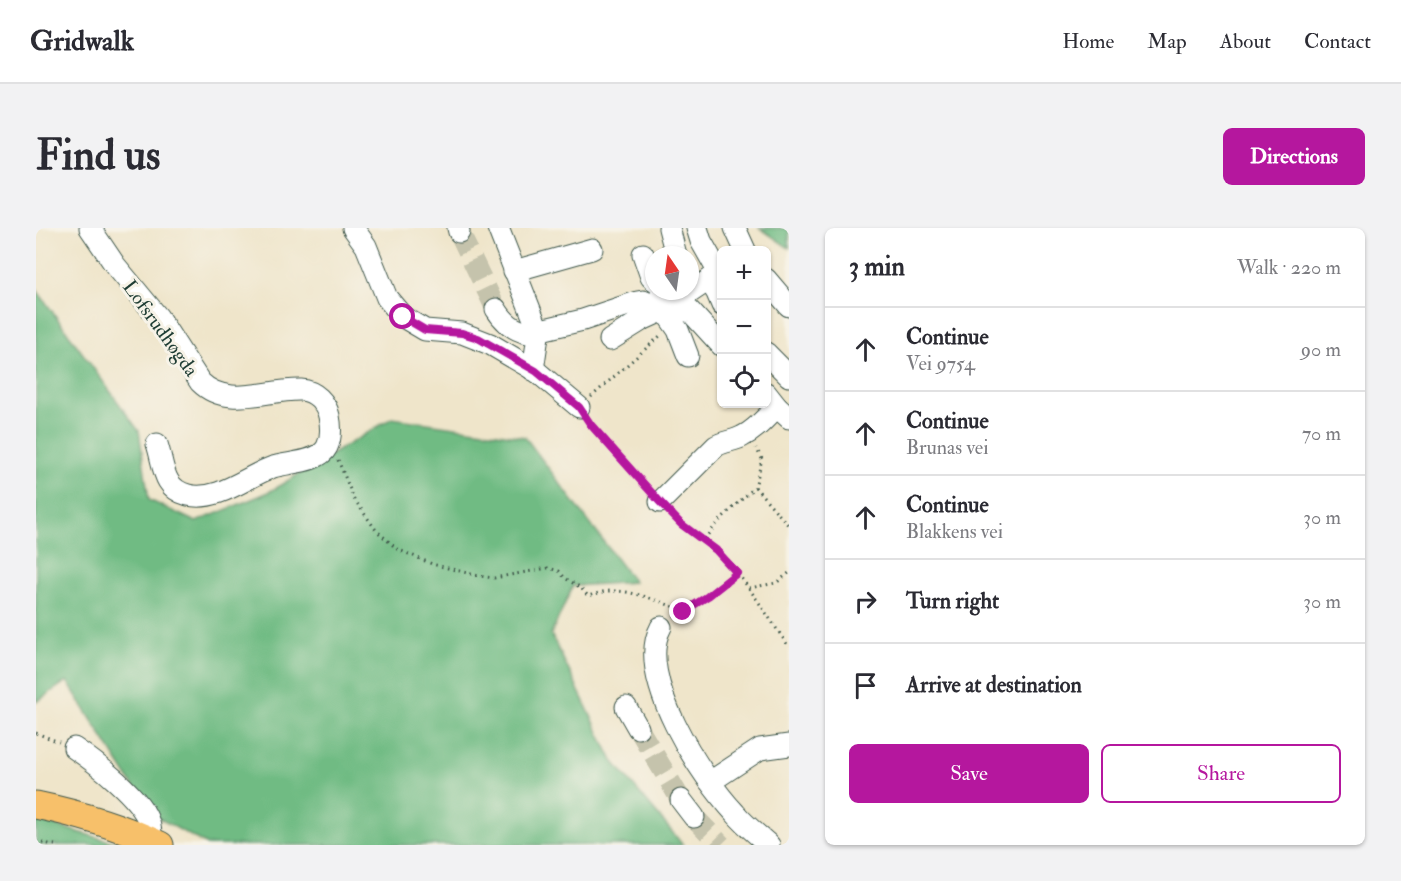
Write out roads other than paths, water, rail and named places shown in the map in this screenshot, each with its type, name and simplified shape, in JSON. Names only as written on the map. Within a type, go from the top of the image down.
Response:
[{"type":"main road","points":[[36,806],[111,824],[156,843]]},
{"type":"street","name":"Lofsrudhøgda","points":[[90,228],[115,266],[158,317],[206,388],[232,396],[306,391],[321,399],[328,412],[331,436],[326,450],[314,457],[275,466],[220,492],[201,495],[187,495],[168,482],[162,472],[162,459],[157,444]]},
{"type":"street","points":[[353,228],[366,246],[387,298],[393,308],[403,317],[425,330],[462,333],[478,338],[533,370],[579,407]]},
{"type":"street","points":[[498,228],[537,331],[533,370]]},
{"type":"street","points":[[669,228],[674,246]]},
{"type":"street","points":[[697,228],[716,274],[717,293],[720,300]]},
{"type":"street","points":[[735,228],[743,246]]},
{"type":"street","points":[[514,270],[592,249]]},
{"type":"street","points":[[643,254],[645,260]]},
{"type":"street","points":[[699,285],[716,274]]},
{"type":"street","points":[[771,285],[789,306]]},
{"type":"street","points":[[610,340],[642,320],[662,301]]},
{"type":"street","points":[[662,301],[678,330],[688,356]]},
{"type":"street","points":[[496,309],[501,319],[519,331],[528,333],[583,320],[637,302],[662,301],[690,311],[717,341]]},
{"type":"street","points":[[767,354],[789,376]]},
{"type":"street","points":[[660,502],[716,446],[750,432],[778,406]]},
{"type":"street","points":[[661,627],[657,635],[654,654],[662,693],[689,751],[736,815],[769,845]]},
{"type":"street","points":[[626,707],[638,728]]},
{"type":"street","points":[[710,782],[760,749],[789,745]]},
{"type":"street","points":[[74,748],[114,779],[145,813],[156,843]]},
{"type":"street","points":[[681,800],[694,817]]},
{"type":"tunnel","points":[[459,232],[496,309]]},
{"type":"tunnel","points":[[638,728],[681,800]]},
{"type":"tunnel","points":[[694,817],[721,845]]}]
